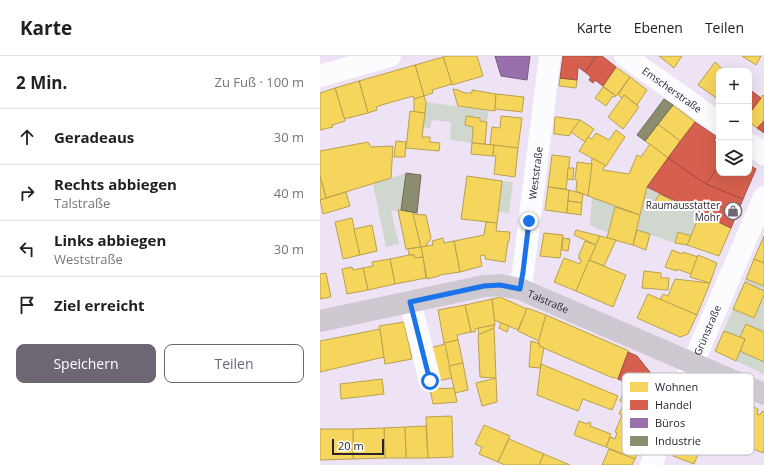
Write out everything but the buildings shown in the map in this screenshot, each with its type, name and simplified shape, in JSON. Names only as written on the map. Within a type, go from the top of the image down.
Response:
[{"type":"main road","name":"Talstraße","points":[[320,321],[484,286],[500,285],[520,289],[715,373]]},
{"type":"main road","name":"Talstraße","points":[[754,390],[764,394]]},
{"type":"street","points":[[320,76],[390,56]]},
{"type":"street","name":"Weststraße","points":[[520,289],[550,56]]},
{"type":"street","name":"Emscherstraße","points":[[625,56],[716,120]]},
{"type":"street","points":[[752,146],[764,154]]},
{"type":"street","name":"Grünstraße","points":[[688,373],[764,196]]},
{"type":"street","points":[[410,302],[430,381]]},
{"type":"street","name":"Grünstraße","points":[[651,465],[655,455]]},
{"type":"shaded area","points":[[426,102],[489,111],[487,122],[480,121],[480,118],[466,116],[465,125],[473,127],[472,143],[450,140],[451,122],[432,120],[430,128],[423,127]]},
{"type":"shaded area","points":[[406,173],[401,210],[391,211],[399,244],[386,247],[373,184]]},
{"type":"shaded area","points":[[502,181],[513,182],[509,213],[498,212]]},
{"type":"shaded area","points":[[647,187],[659,194],[654,204],[667,211],[672,200],[700,214],[691,236],[678,232],[675,243],[637,230]]},
{"type":"shaded area","points":[[592,197],[615,207],[608,233],[590,225]]},
{"type":"shaded area","points":[[764,236],[764,374],[715,351]]},
{"type":"place","name":"Raumausstatter Mohr","points":[[733,211]]},
{"type":"route","points":[[430,381],[410,302],[492,285],[520,289],[529,221]]}]
